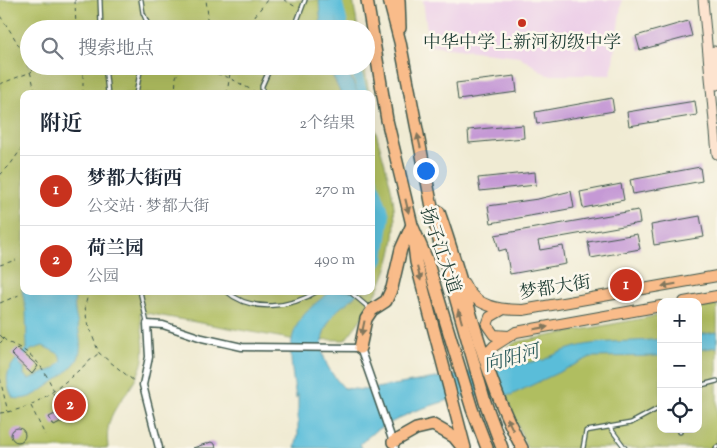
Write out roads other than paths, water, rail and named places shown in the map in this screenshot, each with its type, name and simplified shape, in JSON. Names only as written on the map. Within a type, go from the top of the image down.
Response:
[{"type":"highway","name":"扬子江大道","points":[[367,0],[370,20]]},
{"type":"highway","name":"扬子江大道","points":[[389,0],[400,42],[410,102],[428,181],[437,233],[473,363],[502,448]]},
{"type":"highway","points":[[399,0],[400,42]]},
{"type":"highway","name":"扬子江大道","points":[[375,48],[387,120],[412,226],[427,260],[472,408],[487,448]]},
{"type":"highway","points":[[428,181],[485,361],[499,400],[522,448]]},
{"type":"highway","points":[[360,348],[363,324],[372,310],[386,302],[398,272],[401,249],[412,226]]},
{"type":"highway","points":[[412,226],[416,262],[445,368],[464,448]]},
{"type":"highway","points":[[394,445],[416,429],[434,425],[454,437],[464,448]]},
{"type":"main road","name":"梦都大街","points":[[453,258],[466,288],[472,296],[486,305],[502,310],[523,310],[717,276]]},
{"type":"main road","points":[[702,299],[717,296]]},
{"type":"main road","points":[[485,361],[494,346],[516,332],[657,307]]},
{"type":"main road","points":[[502,310],[490,317],[487,325],[494,335],[509,336]]},
{"type":"street","points":[[703,0],[717,154]]},
{"type":"street","points":[[709,0],[717,85]]},
{"type":"street","points":[[159,448],[143,386],[149,357],[147,324],[163,325],[202,338],[242,347],[360,348],[394,445]]},
{"type":"lane","points":[[100,0],[101,20]]},
{"type":"lane","points":[[141,0],[146,20]]},
{"type":"lane","points":[[298,20],[305,0]]},
{"type":"lane","points":[[106,75],[108,90]]},
{"type":"lane","points":[[137,90],[139,75]]},
{"type":"lane","points":[[261,90],[267,75]]},
{"type":"lane","points":[[141,295],[147,324]]},
{"type":"lane","points":[[231,295],[237,300],[259,305],[280,306],[311,295]]},
{"type":"lane","points":[[354,295],[372,310]]},
{"type":"lane","points":[[702,385],[717,381]]},
{"type":"lane","points":[[583,448],[586,431],[631,423],[657,409]]},
{"type":"lane","points":[[609,426],[626,448]]},
{"type":"water","points":[[319,0],[335,0],[337,20],[320,20]]},
{"type":"water","points":[[332,75],[350,75],[356,90],[339,90]]},
{"type":"water","points":[[375,169],[381,211],[380,242],[375,260]]},
{"type":"water","points":[[23,295],[75,295],[80,352],[72,367],[42,391],[26,398],[17,399],[13,398],[9,390],[7,376],[12,365],[27,348],[26,310]],"holes":[[[43,346],[59,354],[62,361],[54,369],[29,379],[24,375],[24,368],[19,363],[31,350]]]},
{"type":"water","points":[[327,295],[356,295],[336,312],[324,332],[322,342],[325,361],[344,388],[364,390],[544,360],[573,348],[601,343],[657,339],[657,356],[591,357],[511,395],[459,397],[414,411],[376,430],[360,444],[362,448],[295,448],[298,435],[298,394],[296,398],[291,350],[297,325],[305,314]]},
{"type":"water","points":[[717,332],[717,347],[702,349],[702,334]]},
{"type":"waterway","points":[[337,0],[342,20]]},
{"type":"waterway","points":[[358,75],[362,90]]},
{"type":"waterway","points":[[375,186],[385,215],[379,260],[375,265]]},
{"type":"place","name":"中华中学上新河初级中学","points":[[522,23]]},
{"type":"place","name":"梦都大街西","points":[[626,285]]},
{"type":"place","name":"荷兰园","points":[[70,405]]},
{"type":"water label","name":"向阳河","points":[[511,357]]}]
